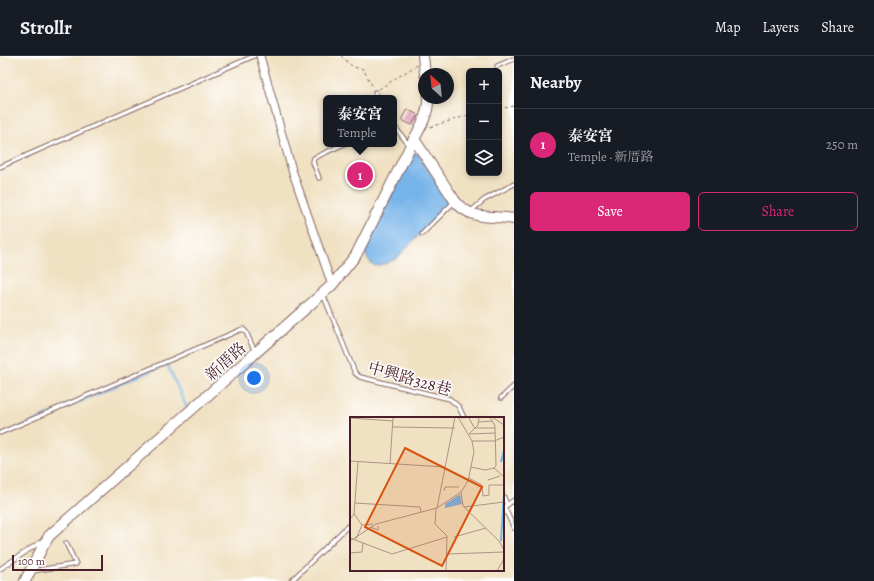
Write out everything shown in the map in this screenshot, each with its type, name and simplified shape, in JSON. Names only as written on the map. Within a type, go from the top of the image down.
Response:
[{"type":"street","points":[[260,56],[292,170],[332,285]]},
{"type":"street","points":[[423,58],[425,68]]},
{"type":"street","name":"新厝路","points":[[27,576],[49,536],[332,285],[356,256],[414,139],[429,104]]},
{"type":"street","points":[[414,139],[455,201],[462,209],[469,213],[481,216],[514,219]]},
{"type":"lane","points":[[0,167],[254,56]]},
{"type":"lane","points":[[497,66],[514,58]]},
{"type":"lane","points":[[397,128],[414,139]]},
{"type":"lane","points":[[319,178],[313,162],[314,158],[338,147]]},
{"type":"lane","points":[[469,213],[484,200],[514,184]]},
{"type":"lane","points":[[422,234],[455,201]]},
{"type":"lane","name":"中興路328巷","points":[[323,293],[356,373],[360,377],[450,399],[459,407],[464,417]]},
{"type":"lane","points":[[0,433],[243,329],[246,332],[256,353]]},
{"type":"lane","points":[[502,398],[514,386]]},
{"type":"lane","points":[[459,417],[462,414]]},
{"type":"lane","points":[[504,497],[507,505]]},
{"type":"lane","points":[[514,500],[504,507],[514,528]]},
{"type":"lane","points":[[291,581],[350,524]]},
{"type":"lane","points":[[0,569],[49,536]]},
{"type":"lane","points":[[27,576],[76,564],[66,543]]},
{"type":"path","points":[[341,56],[353,67],[363,69],[375,92],[423,58]]},
{"type":"path","points":[[502,108],[514,106]]},
{"type":"path","points":[[414,139],[432,126],[466,116]]},
{"type":"water","points":[[413,152],[418,154],[450,203],[396,259],[374,266],[367,258],[364,248]]},
{"type":"building","points":[[407,109],[418,115],[412,125],[401,120]]},
{"type":"waterway","points":[[0,436],[167,364],[187,408]]},
{"type":"place","name":"泰安宮","points":[[360,175]]}]
